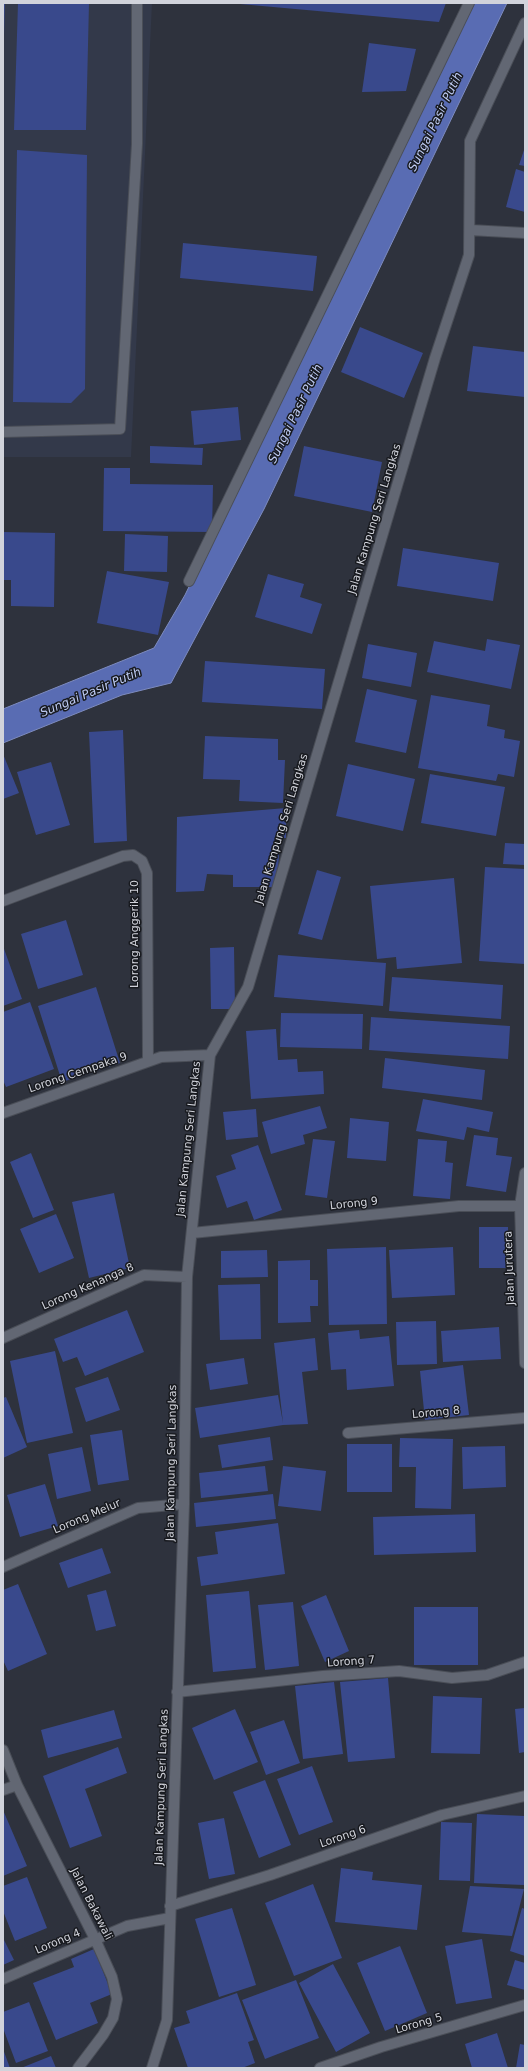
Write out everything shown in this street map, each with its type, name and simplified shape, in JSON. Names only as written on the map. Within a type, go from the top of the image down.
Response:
[{"type":"street","points":[[3,432],[120,429],[137,144],[137,3]]},
{"type":"street","points":[[189,581],[469,3]]},
{"type":"street","name":"Jalan Kampung Seri Langkas","points":[[152,2068],[167,2020],[184,1504],[186,1277],[210,1055],[248,987],[433,366],[469,255],[470,141],[525,23]]},
{"type":"street","points":[[470,230],[525,234]]},
{"type":"street","name":"Lorong Anggerik 10","points":[[3,901],[123,856],[133,855],[142,861],[147,873],[148,1061]]},
{"type":"street","name":"Lorong Cempaka 9","points":[[3,1112],[161,1057],[210,1055]]},
{"type":"street","name":"Jalan Jurutera","points":[[525,1173],[520,1206],[525,1363]]},
{"type":"street","name":"Lorong 9","points":[[192,1232],[459,1206],[520,1206]]},
{"type":"street","name":"Lorong Kenanga 8","points":[[3,1338],[144,1275],[186,1277]]},
{"type":"street","name":"Lorong 8","points":[[348,1433],[525,1418]]},
{"type":"street","name":"Lorong Melur","points":[[3,1567],[138,1508],[166,1507],[184,1504]]},
{"type":"street","name":"Lorong 7","points":[[178,1692],[323,1676],[399,1671],[452,1678],[487,1675],[525,1662]]},
{"type":"street","name":"Jalan Bakawali","points":[[3,1750],[17,1785],[95,1939],[112,1977],[117,1999],[109,2024],[78,2068]]},
{"type":"street","points":[[3,1790],[17,1785]]},
{"type":"street","name":"Lorong 6","points":[[170,1906],[270,1875],[442,1815],[525,1796]]},
{"type":"street","name":"Lorong 4","points":[[3,1979],[127,1926],[170,1918]]},
{"type":"street","name":"Lorong 5","points":[[320,2068],[381,2047],[525,2005]]},
{"type":"shaded area","points":[[3,3],[152,3],[131,457],[3,457]]},
{"type":"water","name":"Sungai Pasir Putih","points":[[473,3],[507,3],[264,509],[171,683],[122,695],[3,743],[3,709],[154,648],[185,595]]},
{"type":"building","points":[[3,3],[5,3],[4,35],[3,35]]},
{"type":"building","points":[[18,3],[89,3],[86,130],[14,130]]},
{"type":"building","points":[[229,3],[446,3],[439,22]]},
{"type":"building","points":[[369,43],[416,49],[406,91],[362,92]]},
{"type":"building","points":[[525,147],[525,166],[519,165]]},
{"type":"building","points":[[17,150],[87,155],[85,389],[71,403],[13,402]]},
{"type":"building","points":[[516,169],[525,172],[525,212],[506,207]]},
{"type":"building","points":[[183,243],[317,256],[313,291],[180,278]]},
{"type":"building","points":[[360,327],[423,353],[404,398],[341,372]]},
{"type":"building","points":[[473,346],[525,352],[525,397],[467,391]]},
{"type":"building","points":[[238,407],[241,440],[194,445],[191,411]]},
{"type":"building","points":[[150,446],[203,448],[202,465],[150,463]]},
{"type":"building","points":[[304,446],[382,462],[372,512],[294,496]]},
{"type":"building","points":[[104,468],[130,468],[130,484],[213,485],[212,532],[103,531]]},
{"type":"building","points":[[3,532],[55,533],[54,607],[11,606],[11,580],[3,580]]},
{"type":"building","points":[[125,534],[168,536],[167,572],[124,571]]},
{"type":"building","points":[[403,548],[499,563],[493,601],[397,586]]},
{"type":"building","points":[[107,571],[169,582],[158,635],[97,623]]},
{"type":"building","points":[[268,574],[304,584],[300,597],[322,604],[312,634],[255,617]]},
{"type":"building","points":[[487,639],[520,645],[511,689],[427,672],[434,641],[485,651]]},
{"type":"building","points":[[368,644],[417,653],[411,687],[362,678]]},
{"type":"building","points":[[205,661],[325,669],[322,709],[202,702]]},
{"type":"building","points":[[367,689],[417,700],[406,753],[355,742]]},
{"type":"building","points":[[431,695],[490,705],[487,726],[505,730],[504,738],[520,741],[514,777],[498,774],[496,781],[418,768]]},
{"type":"building","points":[[123,730],[127,841],[94,843],[89,732]]},
{"type":"building","points":[[205,736],[278,739],[278,760],[285,760],[283,803],[239,801],[240,780],[203,779]]},
{"type":"building","points":[[3,754],[19,793],[3,799]]},
{"type":"building","points":[[51,762],[70,825],[36,835],[17,772]]},
{"type":"building","points":[[348,764],[415,779],[403,831],[336,816]]},
{"type":"building","points":[[430,774],[505,787],[496,836],[421,823]]},
{"type":"building","points":[[286,808],[286,838],[280,838],[278,871],[274,887],[233,887],[233,875],[207,874],[204,891],[176,892],[177,817]]},
{"type":"building","points":[[505,843],[525,844],[525,865],[503,864]]},
{"type":"building","points":[[485,867],[525,869],[525,964],[479,961]]},
{"type":"building","points":[[317,870],[341,877],[322,940],[298,934]]},
{"type":"building","points":[[454,878],[462,963],[397,969],[396,957],[377,959],[370,886]]},
{"type":"building","points":[[66,920],[83,975],[38,989],[21,934]]},
{"type":"building","points":[[3,946],[22,999],[3,1006]]},
{"type":"building","points":[[234,947],[235,1009],[211,1009],[210,948]]},
{"type":"building","points":[[278,955],[386,963],[383,1006],[274,997]]},
{"type":"building","points":[[392,977],[503,985],[501,1019],[389,1011]]},
{"type":"building","points":[[96,987],[120,1063],[62,1082],[38,1006]]},
{"type":"building","points":[[30,1002],[54,1069],[6,1087],[3,1080],[3,1012]]},
{"type":"building","points":[[281,1013],[363,1014],[362,1049],[280,1047]]},
{"type":"building","points":[[371,1017],[510,1026],[508,1059],[369,1050]]},
{"type":"building","points":[[276,1029],[278,1060],[297,1059],[298,1072],[323,1071],[324,1094],[251,1099],[246,1031]]},
{"type":"building","points":[[385,1058],[485,1070],[482,1100],[382,1088]]},
{"type":"building","points":[[423,1099],[493,1112],[489,1132],[467,1127],[464,1140],[416,1131]]},
{"type":"building","points":[[320,1106],[327,1128],[303,1135],[305,1144],[271,1154],[262,1122]]},
{"type":"building","points":[[256,1109],[258,1137],[226,1140],[223,1112]]},
{"type":"building","points":[[350,1118],[389,1122],[386,1161],[347,1158]]},
{"type":"building","points":[[474,1135],[498,1138],[496,1155],[512,1157],[506,1192],[466,1186]]},
{"type":"building","points":[[313,1139],[335,1141],[327,1198],[305,1195]]},
{"type":"building","points":[[418,1139],[447,1141],[445,1162],[453,1163],[450,1199],[413,1196]]},
{"type":"building","points":[[258,1145],[282,1210],[254,1220],[247,1201],[227,1208],[216,1176],[236,1169],[231,1155]]},
{"type":"building","points":[[31,1153],[54,1210],[33,1218],[10,1162]]},
{"type":"building","points":[[114,1193],[130,1268],[89,1278],[72,1202]]},
{"type":"building","points":[[56,1214],[74,1258],[39,1273],[20,1229]]},
{"type":"building","points":[[479,1227],[508,1227],[508,1268],[479,1268]]},
{"type":"building","points":[[386,1247],[387,1324],[329,1325],[327,1249]]},
{"type":"building","points":[[453,1247],[455,1295],[392,1298],[389,1250]]},
{"type":"building","points":[[267,1250],[268,1277],[221,1278],[221,1251]]},
{"type":"building","points":[[310,1260],[310,1280],[318,1280],[318,1306],[310,1306],[311,1322],[278,1323],[278,1261]]},
{"type":"building","points":[[260,1284],[261,1339],[220,1340],[218,1285]]},
{"type":"building","points":[[127,1310],[144,1352],[85,1376],[77,1357],[63,1362],[54,1339]]},
{"type":"building","points":[[436,1321],[437,1364],[397,1365],[396,1322]]},
{"type":"building","points":[[499,1327],[501,1359],[443,1362],[441,1331]]},
{"type":"building","points":[[359,1330],[360,1339],[389,1336],[394,1386],[347,1390],[346,1369],[331,1370],[328,1333]]},
{"type":"building","points":[[315,1338],[318,1370],[302,1372],[308,1424],[283,1425],[200,1438],[195,1408],[278,1395],[283,1423],[274,1343]]},
{"type":"building","points":[[55,1351],[73,1433],[27,1443],[10,1361]]},
{"type":"building","points":[[244,1358],[248,1384],[210,1390],[206,1364]]},
{"type":"building","points":[[463,1365],[469,1415],[425,1420],[420,1371]]},
{"type":"building","points":[[108,1377],[120,1410],[86,1422],[75,1388]]},
{"type":"building","points":[[6,1397],[27,1447],[3,1458],[3,1398]]},
{"type":"building","points":[[122,1430],[129,1480],[98,1485],[90,1435]]},
{"type":"building","points":[[270,1437],[273,1460],[222,1468],[218,1445]]},
{"type":"building","points":[[400,1438],[453,1439],[451,1509],[415,1508],[416,1467],[399,1467]]},
{"type":"building","points":[[347,1444],[392,1444],[392,1492],[347,1492]]},
{"type":"building","points":[[505,1446],[506,1487],[463,1489],[462,1447]]},
{"type":"building","points":[[82,1447],[91,1491],[57,1499],[48,1454]]},
{"type":"building","points":[[265,1466],[268,1491],[201,1498],[199,1473]]},
{"type":"building","points":[[283,1466],[326,1471],[321,1511],[278,1506]]},
{"type":"building","points":[[45,1484],[58,1526],[20,1537],[7,1495]]},
{"type":"building","points":[[273,1494],[276,1519],[196,1527],[194,1503]]},
{"type":"building","points":[[475,1514],[476,1552],[374,1555],[373,1517]]},
{"type":"building","points":[[278,1523],[285,1574],[201,1586],[197,1557],[218,1554],[215,1532]]},
{"type":"building","points":[[102,1548],[111,1573],[68,1588],[59,1563]]},
{"type":"building","points":[[18,1584],[47,1654],[8,1671],[3,1660],[3,1590]]},
{"type":"building","points":[[106,1590],[116,1626],[96,1631],[87,1595]]},
{"type":"building","points":[[249,1591],[256,1668],[213,1672],[206,1595]]},
{"type":"building","points":[[326,1595],[349,1651],[325,1662],[301,1606]]},
{"type":"building","points":[[293,1602],[299,1666],[265,1670],[258,1605]]},
{"type":"building","points":[[414,1607],[478,1607],[478,1665],[414,1665]]},
{"type":"building","points":[[388,1678],[395,1758],[348,1762],[340,1682]]},
{"type":"building","points":[[334,1682],[343,1754],[303,1759],[295,1686]]},
{"type":"building","points":[[433,1696],[482,1698],[480,1754],[431,1753]]},
{"type":"building","points":[[525,1708],[525,1752],[519,1753],[515,1709]]},
{"type":"building","points":[[235,1709],[258,1762],[214,1780],[192,1728]]},
{"type":"building","points":[[114,1710],[122,1738],[48,1758],[41,1730]]},
{"type":"building","points":[[284,1720],[300,1763],[266,1775],[250,1732]]},
{"type":"building","points":[[118,1747],[127,1773],[85,1789],[102,1836],[70,1848],[43,1776]]},
{"type":"building","points":[[312,1766],[333,1822],[299,1835],[277,1779]]},
{"type":"building","points":[[265,1780],[291,1845],[259,1858],[233,1792]]},
{"type":"building","points":[[3,1810],[27,1866],[3,1876]]},
{"type":"building","points":[[477,1814],[525,1816],[524,1885],[474,1883]]},
{"type":"building","points":[[224,1818],[235,1874],[209,1879],[198,1823]]},
{"type":"building","points":[[441,1822],[472,1823],[470,1881],[439,1880]]},
{"type":"building","points":[[341,1868],[373,1872],[372,1880],[422,1885],[417,1930],[335,1922]]},
{"type":"building","points":[[27,1877],[47,1928],[15,1941],[3,1911],[3,1886]]},
{"type":"building","points":[[313,1884],[342,1958],[294,1976],[265,1903]]},
{"type":"building","points":[[470,1886],[524,1889],[512,1936],[462,1932]]},
{"type":"building","points":[[232,1908],[256,1985],[219,1997],[195,1919]]},
{"type":"building","points":[[522,1908],[525,1909],[525,1956],[510,1951]]},
{"type":"building","points":[[3,1938],[14,1960],[3,1965]]},
{"type":"building","points":[[482,1939],[492,1998],[456,2004],[445,1946]]},
{"type":"building","points":[[400,1946],[427,2013],[385,2031],[357,1963]]},
{"type":"building","points":[[94,1949],[112,1994],[90,2003],[98,2023],[56,2040],[33,1983],[74,1967],[71,1959]]},
{"type":"building","points":[[515,1960],[525,1963],[525,1990],[507,1985]]},
{"type":"building","points":[[333,1964],[370,2033],[336,2052],[299,1983]]},
{"type":"building","points":[[296,1980],[319,2038],[265,2059],[242,2000]]},
{"type":"building","points":[[237,1993],[254,2040],[248,2042],[255,2063],[242,2068],[188,2068],[174,2028],[190,2023],[186,2011]]},
{"type":"building","points":[[29,2002],[48,2051],[16,2063],[3,2028],[3,2012]]},
{"type":"building","points":[[497,2033],[508,2068],[472,2068],[465,2044]]},
{"type":"building","points":[[520,2044],[525,2045],[525,2068],[516,2068]]},
{"type":"building","points":[[3,2049],[10,2068],[3,2068]]},
{"type":"building","points":[[51,2056],[56,2068],[21,2068]]}]
